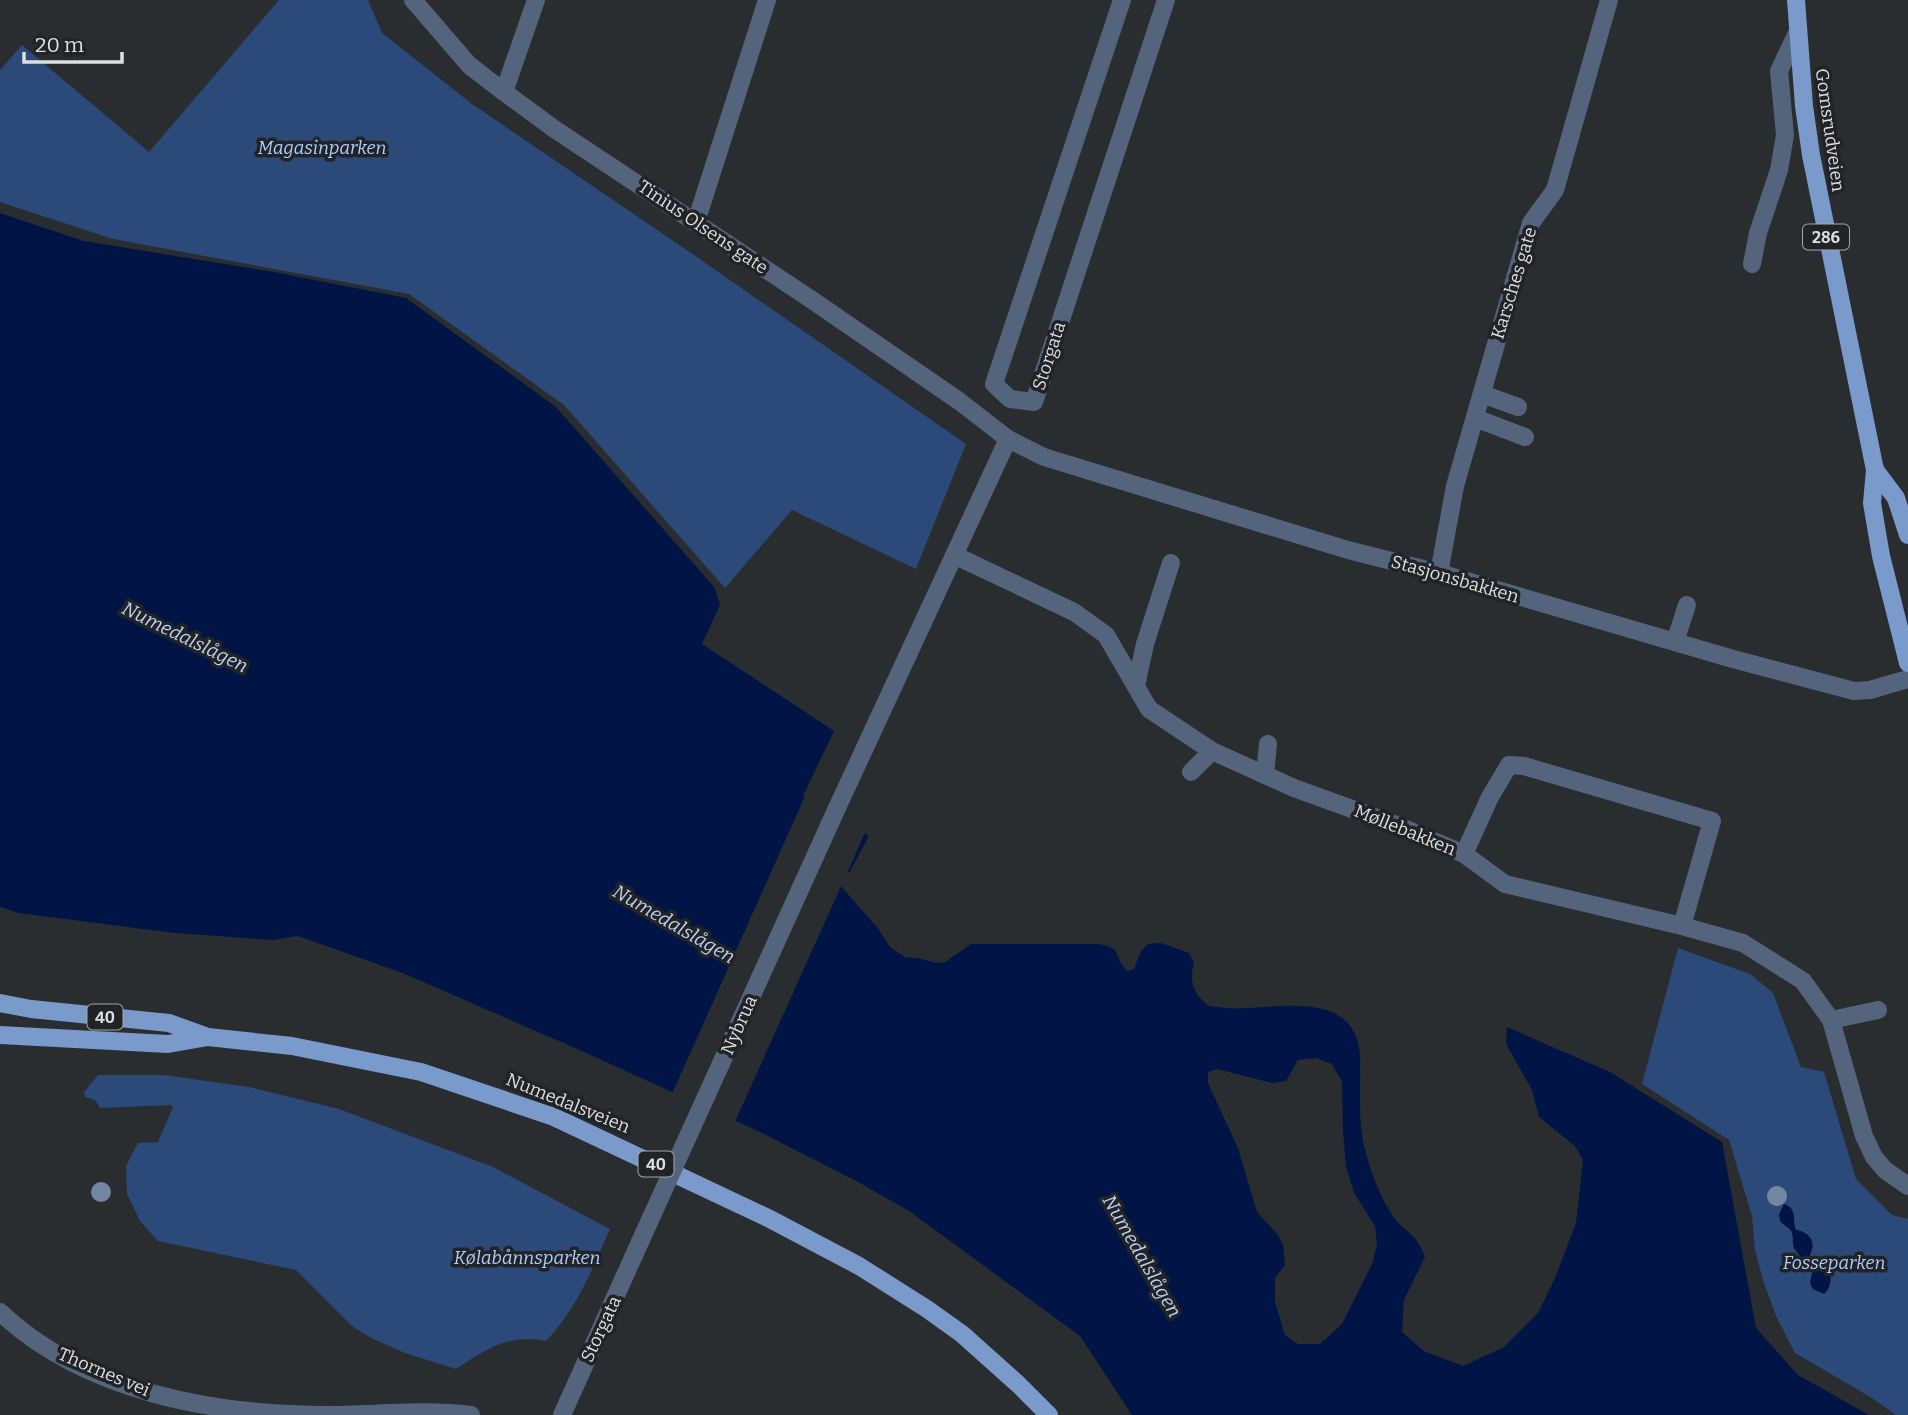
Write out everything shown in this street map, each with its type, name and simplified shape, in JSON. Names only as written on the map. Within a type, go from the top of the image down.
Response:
[{"type":"main road","name":"Gomsrudveien","points":[[1796,0],[1804,106],[1818,194],[1875,470],[1872,503],[1881,556],[1908,663]]},
{"type":"main road","name":"Gomsrudveien","points":[[1875,470],[1896,498],[1908,535]]},
{"type":"main road","name":"Numedalsveien","points":[[0,1003],[31,1009],[169,1023],[208,1037],[292,1046],[421,1072],[554,1117],[770,1219],[882,1280],[962,1334],[1049,1415]]},
{"type":"main road","name":"Numedalsveien","points":[[0,1035],[168,1044],[208,1037]]},
{"type":"street","name":"Tinius Olsens gate","points":[[412,0],[469,65],[503,92],[949,394],[1007,439]]},
{"type":"street","points":[[503,92],[536,0]]},
{"type":"street","points":[[696,222],[767,0]]},
{"type":"street","name":"Storgata","points":[[1122,0],[994,384],[1010,398],[1034,402],[1166,0]]},
{"type":"street","name":"Karsches gate","points":[[1439,573],[1455,486],[1531,223],[1555,190],[1609,0]]},
{"type":"street","points":[[1752,264],[1758,233],[1779,170],[1785,135],[1779,71],[1797,33]]},
{"type":"street","points":[[1482,394],[1518,407]]},
{"type":"street","points":[[1475,418],[1525,437]]},
{"type":"street","points":[[954,555],[1007,439]]},
{"type":"street","name":"Stasjonsbakken","points":[[1007,439],[1044,457],[1348,550],[1439,573],[1854,691],[1870,690],[1908,679]]},
{"type":"street","name":"Møllebakken","points":[[954,555],[1074,612],[1105,635],[1149,709],[1212,751],[1294,788],[1399,826],[1464,854],[1505,884],[1743,943],[1803,981],[1831,1020],[1864,1136],[1874,1157],[1885,1170],[1908,1186]]},
{"type":"street","name":"Nybrua","points":[[640,1242],[954,555]]},
{"type":"street","points":[[1136,686],[1145,645],[1171,564]]},
{"type":"street","points":[[1675,642],[1687,605]]},
{"type":"street","points":[[1265,775],[1268,744]]},
{"type":"street","points":[[1191,772],[1212,751]]},
{"type":"street","points":[[1464,854],[1490,797],[1509,765],[1524,766],[1712,821],[1682,926]]},
{"type":"street","points":[[1831,1020],[1878,1010]]},
{"type":"street","name":"Storgata","points":[[562,1415],[640,1242]]},
{"type":"street","name":"Thornes vei","points":[[0,1312],[34,1339],[64,1357],[131,1387],[165,1398],[203,1405],[286,1413],[471,1415]]},
{"type":"green space","name":"Magasinparken","points":[[279,0],[368,0],[382,33],[472,104],[966,444],[916,569],[792,510],[725,588],[564,405],[409,294],[113,239],[0,202],[0,70],[22,45],[149,152]]},
{"type":"green space","name":"Fosseparken","points":[[1678,948],[1750,974],[1773,993],[1801,1067],[1824,1072],[1856,1179],[1892,1215],[1908,1219],[1908,1415],[1896,1415],[1795,1353],[1776,1316],[1763,1280],[1755,1250],[1752,1216],[1729,1140],[1642,1084]]},
{"type":"green space","name":"Kølabånnsparken","points":[[98,1075],[164,1075],[249,1087],[339,1109],[493,1167],[610,1229],[567,1316],[546,1341],[509,1341],[487,1350],[456,1369],[405,1353],[371,1338],[352,1326],[296,1270],[158,1241],[140,1221],[127,1194],[126,1166],[138,1143],[158,1142],[173,1107],[100,1108],[95,1100],[85,1097],[84,1092]]},
{"type":"water","name":"Numedalslågen","points":[[0,213],[84,241],[274,272],[406,298],[556,407],[715,588],[720,605],[702,644],[834,731],[803,796],[869,836],[849,873],[816,858],[877,927],[890,947],[905,957],[936,963],[945,962],[971,944],[1097,944],[1112,948],[1128,971],[1134,969],[1141,951],[1148,944],[1161,943],[1189,953],[1194,962],[1194,987],[1199,997],[1209,1006],[1301,1006],[1335,1013],[1347,1022],[1356,1037],[1360,1057],[1361,1129],[1371,1169],[1389,1209],[1415,1238],[1425,1257],[1404,1300],[1402,1332],[1424,1351],[1463,1366],[1504,1347],[1538,1313],[1576,1223],[1583,1160],[1575,1146],[1539,1117],[1532,1090],[1506,1044],[1507,1027],[1610,1072],[1722,1142],[1756,1328],[1798,1375],[1869,1415],[1132,1415],[1080,1336],[909,1211],[760,1132],[584,1052],[405,974],[298,936],[273,940],[175,933],[18,913],[0,907]],"holes":[[[1316,1058],[1332,1064],[1342,1082],[1346,1167],[1354,1193],[1375,1226],[1377,1244],[1372,1264],[1342,1324],[1320,1344],[1298,1344],[1285,1335],[1275,1302],[1275,1278],[1285,1265],[1283,1245],[1278,1235],[1257,1212],[1238,1148],[1208,1083],[1208,1072],[1217,1069],[1272,1083],[1286,1081],[1298,1060]]]},
{"type":"water","points":[[1784,1204],[1793,1212],[1796,1230],[1805,1233],[1812,1241],[1810,1255],[1815,1263],[1829,1270],[1830,1283],[1824,1294],[1813,1289],[1810,1283],[1813,1269],[1794,1247],[1791,1231],[1780,1221],[1779,1214]]},
{"type":"pier","points":[[806,794],[866,830],[846,876],[826,867],[842,884],[734,1124],[671,1096]]}]
